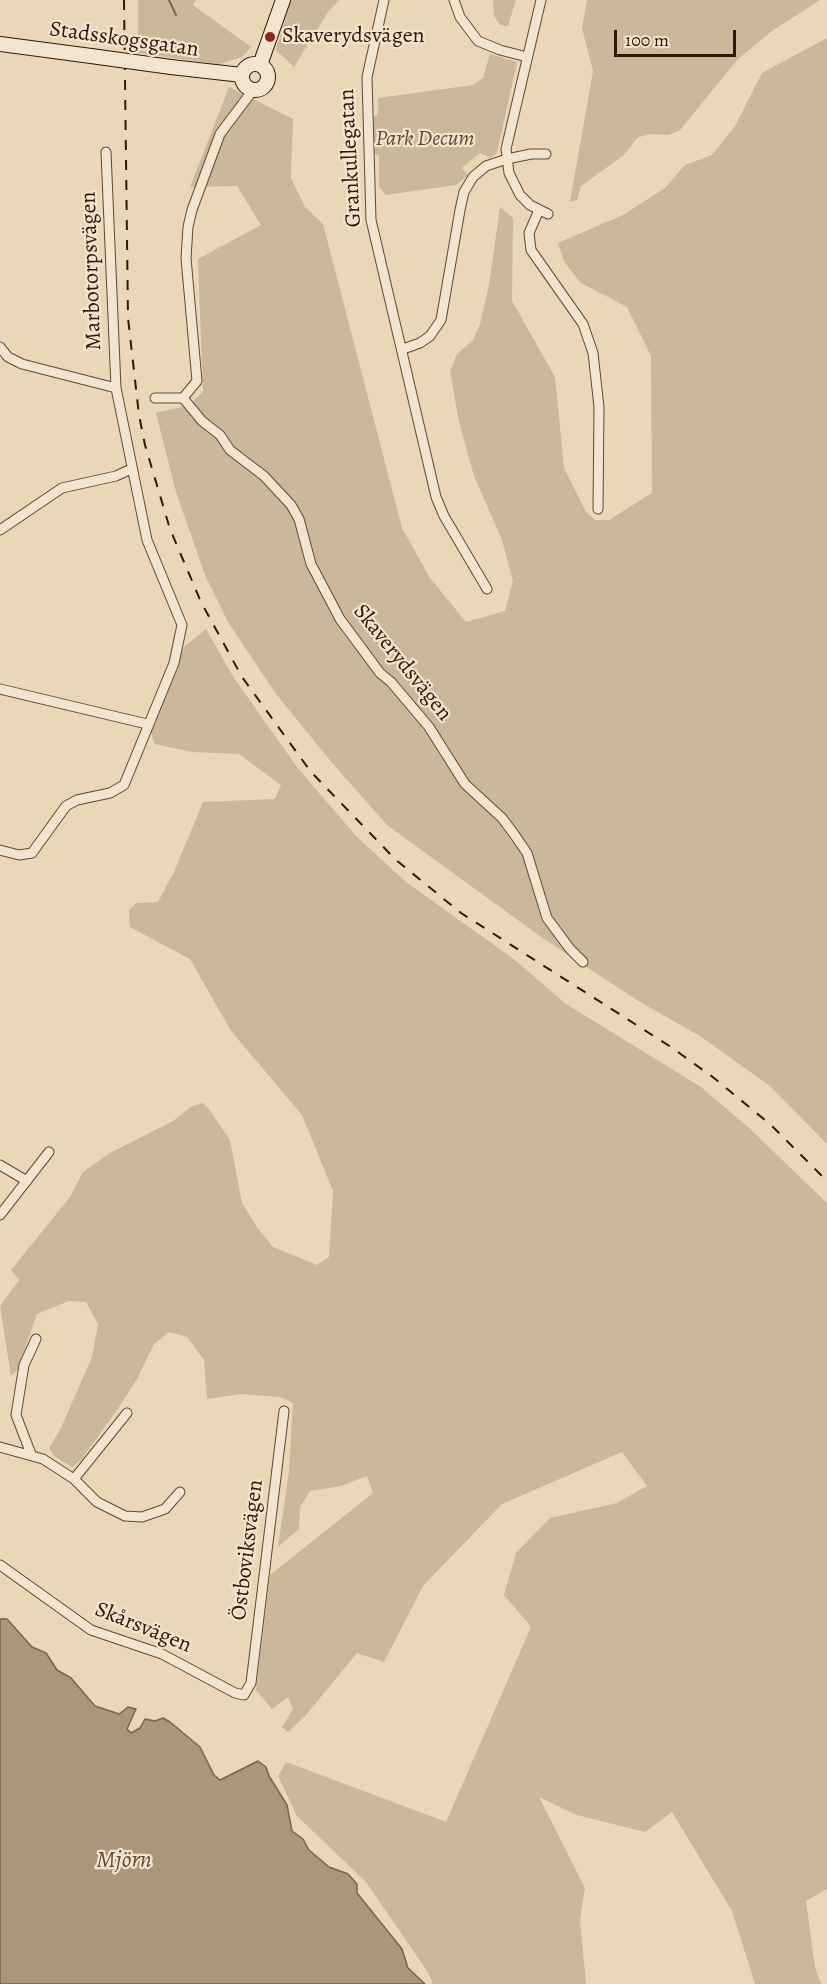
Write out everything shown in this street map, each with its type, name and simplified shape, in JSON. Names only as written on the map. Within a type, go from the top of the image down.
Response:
[{"type":"street","points":[[260,64],[283,0]]},
{"type":"street","name":"Grankullegatan","points":[[384,0],[367,77],[369,202],[375,243],[403,349],[436,496],[452,531],[487,589]]},
{"type":"street","points":[[454,0],[460,17],[478,40],[500,50],[528,57]]},
{"type":"street","points":[[541,0],[508,134],[507,159],[513,183],[520,195],[538,210],[548,214]]},
{"type":"street","name":"Stadsskogsgatan","points":[[0,44],[242,75]]},
{"type":"street","points":[[260,64],[267,72],[267,82],[260,89],[253,90],[244,85],[242,75],[248,66],[260,64]]},
{"type":"street","points":[[155,398],[183,398],[197,381],[186,258],[192,210],[220,134],[253,90]]},
{"type":"street","name":"Marbotorpsvägen","points":[[0,850],[19,855],[32,853],[66,806],[77,800],[110,793],[124,785],[147,724],[174,663],[182,625],[147,540],[116,388],[106,152]]},
{"type":"street","points":[[403,349],[420,343],[430,336],[441,320],[460,210],[468,185],[486,166],[531,154],[546,154]]},
{"type":"street","points":[[538,210],[529,233],[531,250],[583,324],[593,353],[599,407],[598,509]]},
{"type":"street","name":"Marbotorpsvägen","points":[[0,347],[13,360],[116,388]]},
{"type":"street","name":"Skaverydsvägen","points":[[183,398],[202,421],[220,435],[230,450],[278,489],[296,512],[311,564],[340,619],[380,673],[391,682],[429,727],[465,784],[502,818],[514,834],[527,853],[547,918],[570,949],[583,962]]},
{"type":"street","points":[[0,530],[62,488],[116,476],[131,469]]},
{"type":"street","points":[[0,689],[147,724]]},
{"type":"street","points":[[0,1215],[49,1152]]},
{"type":"street","points":[[0,1166],[27,1180]]},
{"type":"street","points":[[31,1454],[16,1415],[24,1365],[36,1339]]},
{"type":"street","name":"Östboviksvägen","points":[[247,1693],[266,1575],[284,1412]]},
{"type":"street","points":[[74,1479],[127,1413]]},
{"type":"street","points":[[0,1447],[31,1454],[74,1479],[97,1502],[125,1516],[142,1517],[165,1509],[180,1492]]},
{"type":"street","name":"Skårsvägen","points":[[0,1565],[91,1630],[162,1654],[235,1693],[240,1695],[247,1693]]},
{"type":"green space","points":[[138,0],[196,0],[193,5],[251,47],[242,57],[219,64],[138,53]]},
{"type":"green space","points":[[291,0],[339,0],[328,12],[294,67],[276,50]]},
{"type":"green space","points":[[493,0],[516,0],[508,26],[500,25],[494,16]]},
{"type":"green space","points":[[587,0],[820,0],[772,31],[738,59],[680,130],[669,135],[648,134],[637,138],[624,155],[581,186],[577,200],[570,202],[593,71],[582,28]]},
{"type":"green space","points":[[827,38],[827,1144],[770,1086],[700,1036],[640,1002],[544,939],[387,825],[276,694],[228,622],[205,575],[176,492],[156,413],[189,405],[203,392],[198,259],[261,225],[237,186],[190,187],[229,87],[293,119],[291,178],[305,207],[323,224],[402,528],[430,578],[466,622],[505,611],[513,581],[502,540],[474,476],[459,422],[450,371],[457,354],[473,340],[480,324],[489,285],[500,207],[513,218],[512,301],[555,377],[564,468],[586,512],[595,520],[609,520],[652,493],[651,356],[627,307],[581,283],[564,262],[558,243],[623,215],[665,188],[685,165],[712,155],[735,126],[762,73]]},
{"type":"green space","name":"Park Decum","points":[[490,54],[517,62],[497,153],[490,158],[480,153],[462,168],[468,175],[456,185],[386,195],[379,187],[379,155],[372,153],[372,116],[378,115],[378,98],[473,85],[483,78]]},
{"type":"green space","points":[[206,629],[234,678],[297,767],[356,836],[406,882],[515,960],[566,1004],[701,1087],[749,1128],[827,1203],[827,1889],[806,1901],[815,1967],[821,1984],[755,1984],[732,1911],[672,1812],[645,1832],[577,1815],[539,1797],[585,1888],[580,1919],[586,1984],[433,1984],[427,1971],[366,1882],[297,1816],[278,1776],[286,1762],[446,1822],[531,1627],[504,1595],[516,1553],[550,1518],[617,1503],[647,1486],[622,1452],[502,1504],[423,1586],[384,1662],[357,1653],[305,1716],[288,1732],[282,1727],[293,1709],[288,1697],[272,1709],[256,1690],[270,1575],[373,1493],[367,1476],[341,1486],[310,1491],[300,1507],[299,1529],[278,1547],[289,1471],[293,1403],[279,1397],[241,1394],[207,1399],[204,1360],[187,1337],[169,1332],[154,1344],[137,1379],[117,1410],[81,1460],[72,1467],[54,1456],[49,1448],[60,1430],[92,1357],[98,1324],[86,1302],[69,1301],[37,1314],[18,1369],[11,1376],[0,1306],[19,1280],[11,1270],[70,1197],[83,1172],[108,1154],[173,1121],[192,1106],[203,1103],[230,1140],[242,1203],[273,1247],[317,1265],[329,1257],[333,1191],[302,1115],[231,1031],[190,959],[130,927],[129,910],[136,903],[158,902],[174,872],[203,802],[275,799],[281,785],[239,754],[192,752],[155,744],[150,731],[184,647]]},
{"type":"water","name":"Mjörn","points":[[0,1619],[7,1619],[32,1647],[46,1653],[57,1670],[71,1678],[95,1706],[119,1714],[128,1707],[136,1709],[127,1729],[131,1733],[140,1728],[145,1719],[155,1721],[163,1718],[200,1747],[214,1775],[220,1780],[258,1761],[266,1767],[287,1805],[292,1831],[303,1839],[309,1850],[329,1867],[348,1874],[357,1884],[357,1893],[402,1949],[408,1968],[425,1984],[0,1984]]},
{"type":"waterway","points":[[169,0],[176,15]]},
{"type":"railway","points":[[124,0],[128,318],[139,415],[145,445],[170,529],[201,602],[242,677],[311,772],[396,860],[461,913],[671,1047],[714,1078],[771,1125],[827,1181]]},
{"type":"place","name":"Skaverydsvägen","points":[[270,37]]}]
